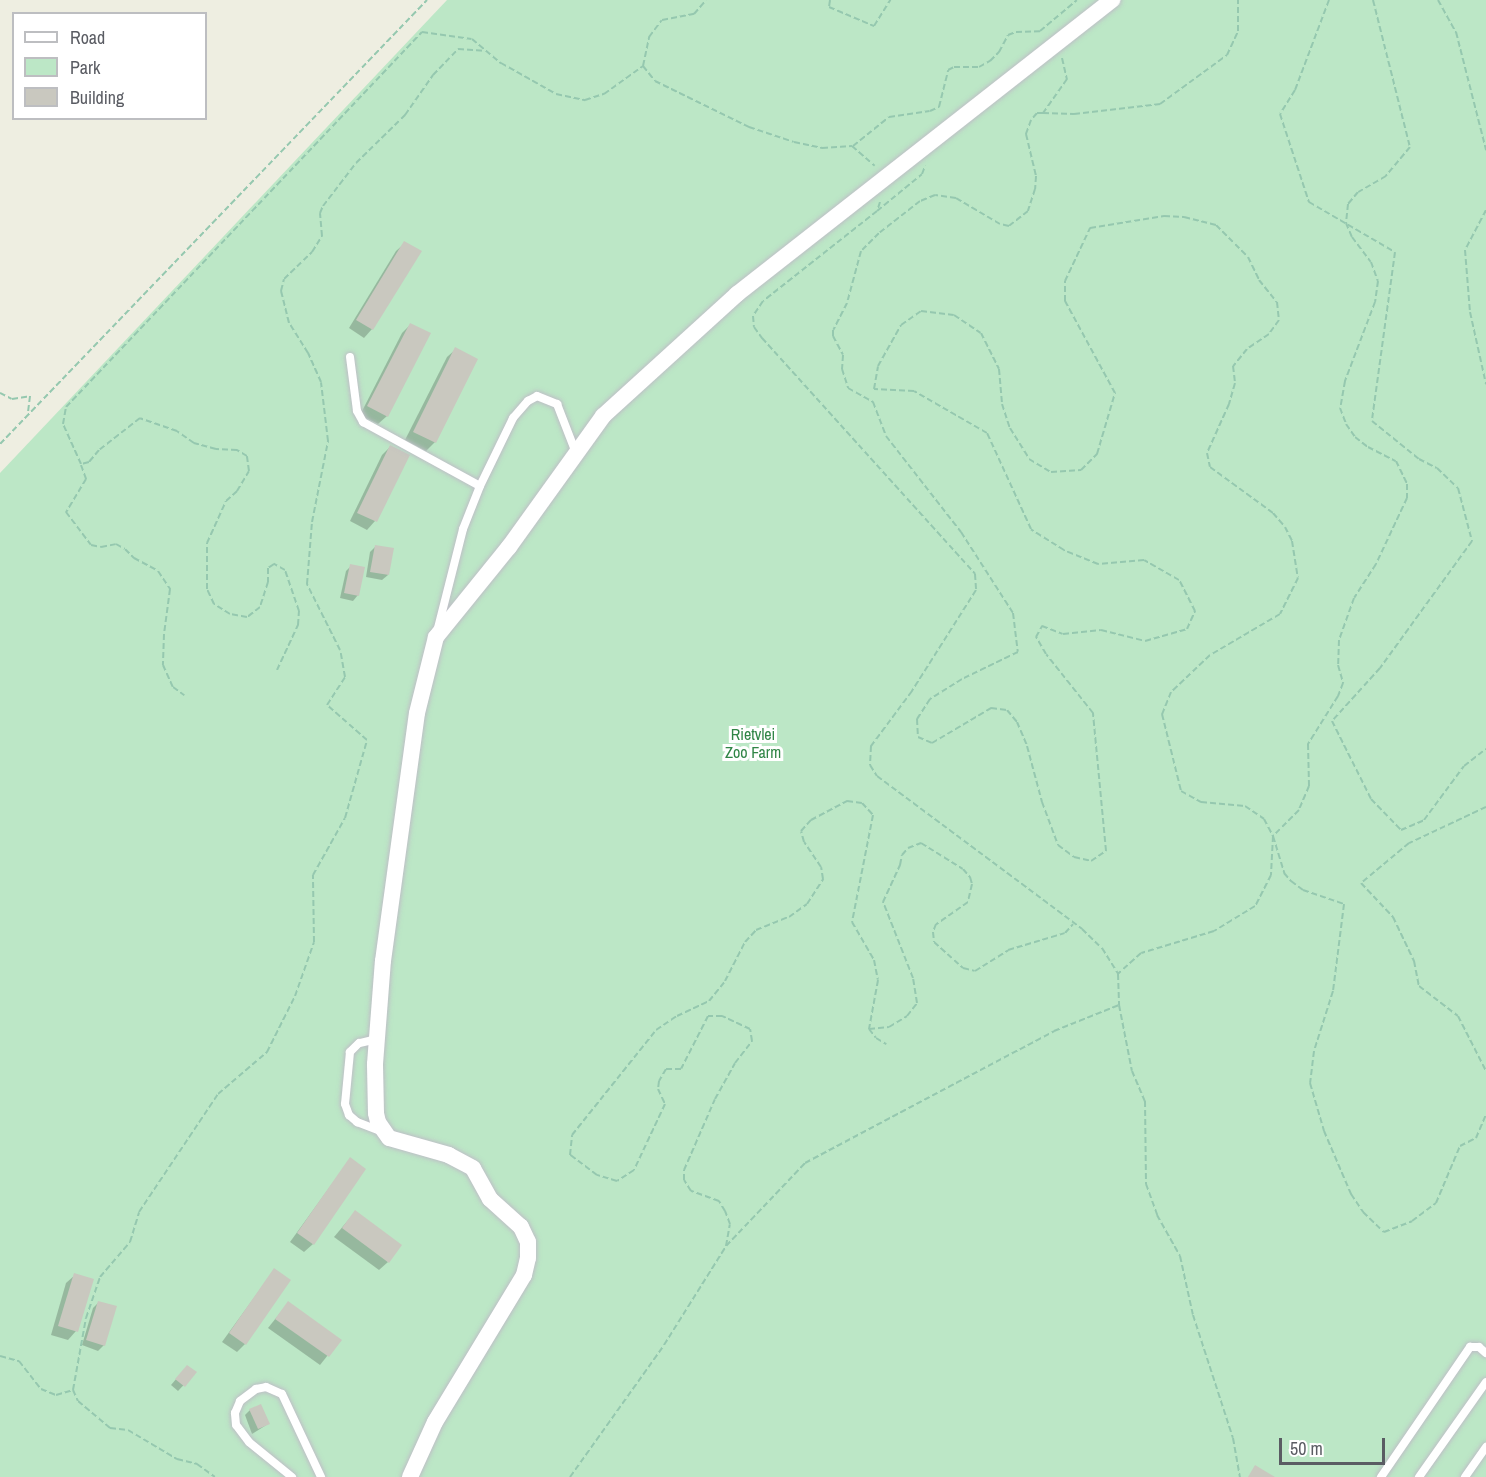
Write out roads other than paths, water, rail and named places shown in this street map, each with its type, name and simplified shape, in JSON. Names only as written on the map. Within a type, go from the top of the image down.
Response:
[{"type":"street","points":[[410,1477],[435,1422],[524,1275],[528,1242],[521,1227],[490,1199],[473,1168],[449,1155],[389,1138],[378,1122],[374,1096],[383,961],[415,722],[436,637],[509,547],[603,416],[737,294],[1112,0]]},
{"type":"lane","points":[[350,357],[357,411],[363,422],[480,486]]},
{"type":"lane","points":[[436,637],[464,529],[480,486],[513,418],[528,401],[537,396],[557,404],[576,453]]},
{"type":"lane","points":[[378,1039],[359,1043],[350,1052],[345,1104],[350,1115],[357,1122],[384,1132]]},
{"type":"lane","points":[[1381,1477],[1470,1347],[1479,1347],[1486,1353]]},
{"type":"lane","points":[[1419,1477],[1486,1382]]},
{"type":"lane","points":[[292,1477],[249,1442],[236,1425],[235,1413],[240,1401],[256,1389],[266,1387],[282,1394],[321,1477]]},
{"type":"lane","points":[[1465,1477],[1486,1448]]},
{"type":"park label","name":"Rietvlei Zoo Farm","points":[[753,743]]}]
